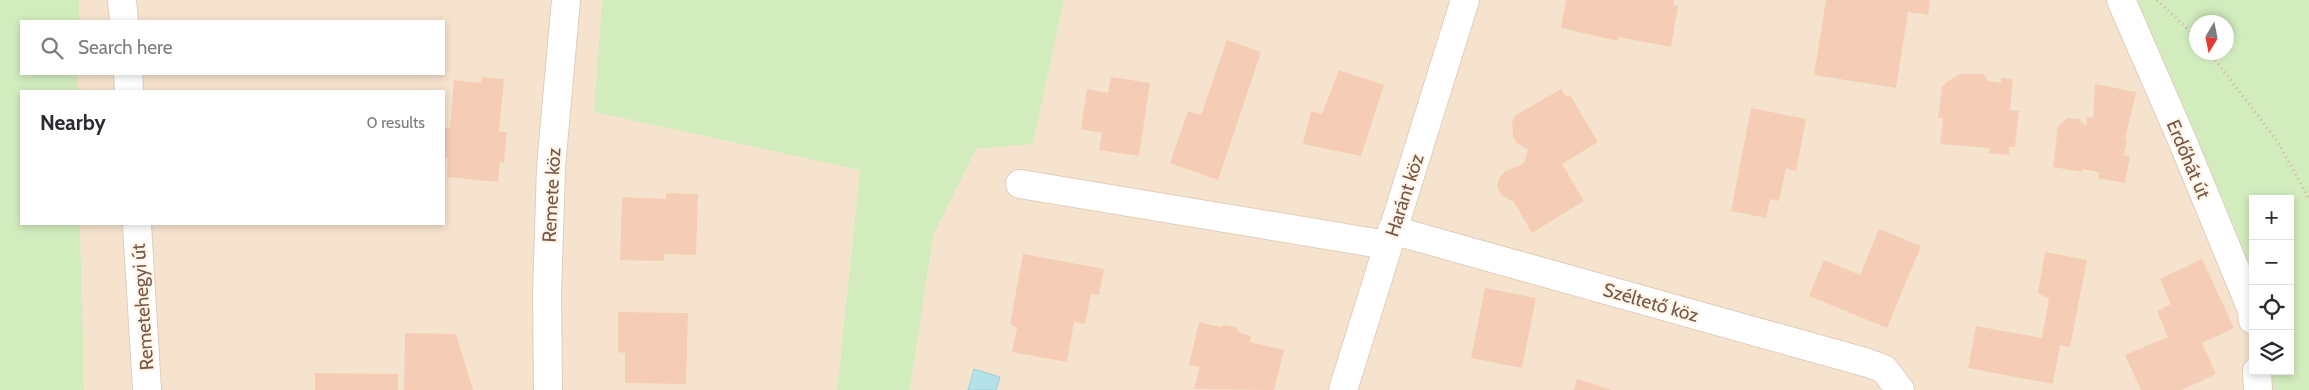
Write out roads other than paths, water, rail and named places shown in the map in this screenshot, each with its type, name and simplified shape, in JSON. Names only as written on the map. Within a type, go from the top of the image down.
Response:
[{"type":"street","points":[[122,0],[124,20]]},
{"type":"street","name":"Remete köz","points":[[548,390],[547,294],[551,167],[566,0]]},
{"type":"street","name":"Haránt köz","points":[[1343,390],[1465,0]]},
{"type":"street","name":"Erdőhát út","points":[[2120,0],[2182,140],[2249,303]]},
{"type":"street","points":[[128,75],[129,90]]},
{"type":"street","name":"Széltető köz","points":[[1020,184],[1390,238],[1868,363],[1884,369],[1900,390]]},
{"type":"street","name":"Remetehegyi út","points":[[137,225],[147,390]]},
{"type":"street","points":[[2257,375],[2258,390]]},
{"type":"water","points":[[974,369],[1000,377],[996,390],[968,390]]}]
